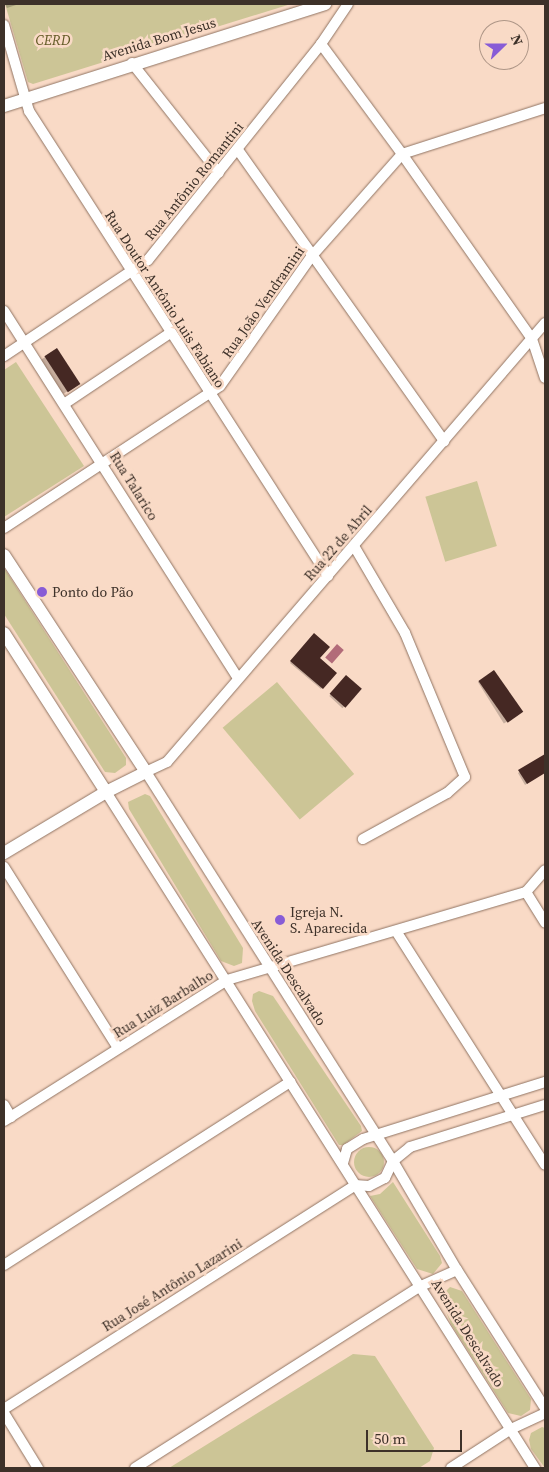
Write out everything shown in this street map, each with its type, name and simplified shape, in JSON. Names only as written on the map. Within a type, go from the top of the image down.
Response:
[{"type":"street","name":"Avenida Bom Jesus","points":[[4,106],[132,63],[325,4]]},
{"type":"street","name":"Rua Antônio Romantini","points":[[4,356],[148,260],[238,150],[320,44],[348,4]]},
{"type":"street","name":"Rua Doutor Antônio Luis Fabiano","points":[[4,26],[29,111],[131,273],[328,576]]},
{"type":"street","points":[[320,44],[402,154],[532,339],[545,378]]},
{"type":"street","points":[[132,63],[219,173]]},
{"type":"street","points":[[402,154],[545,108]]},
{"type":"street","points":[[238,150],[311,258],[444,442]]},
{"type":"street","name":"Rua João Vendramini","points":[[4,528],[104,465],[220,386],[311,258],[402,154]]},
{"type":"street","name":"Rua Talarico","points":[[4,311],[104,465],[238,678]]},
{"type":"street","name":"Rua 22 de Abril","points":[[146,772],[167,762],[545,323]]},
{"type":"street","points":[[64,404],[170,333]]},
{"type":"street","points":[[354,546],[405,633],[465,777],[446,793],[363,839]]},
{"type":"street","name":"Avenida Descalvado","points":[[4,555],[146,772],[268,968],[393,1161],[457,1270],[545,1408]]},
{"type":"street","name":"Avenida Descalvado","points":[[4,633],[227,980],[535,1468]]},
{"type":"street","points":[[4,853],[106,792],[146,772]]},
{"type":"street","points":[[4,867],[118,1048]]},
{"type":"street","points":[[545,870],[526,892],[545,923]]},
{"type":"street","name":"Rua Luiz Barbalho","points":[[7,1119],[227,980],[526,892]]},
{"type":"street","points":[[396,931],[545,1166]]},
{"type":"street","points":[[4,1264],[290,1082]]},
{"type":"street","points":[[343,1163],[347,1149],[363,1138],[377,1136],[545,1082]]},
{"type":"street","points":[[355,1185],[369,1186],[385,1178],[393,1161],[410,1147],[545,1105]]},
{"type":"street","points":[[4,1106],[7,1119]]},
{"type":"street","name":"Rua José Antônio Lazarini","points":[[4,1409],[355,1185]]},
{"type":"street","points":[[135,1468],[420,1286],[457,1270]]},
{"type":"street","points":[[4,1413],[38,1468]]},
{"type":"street","points":[[451,1468],[511,1430],[545,1413]]},
{"type":"green space","name":"CERD","points":[[5,4],[291,4],[33,84],[28,82]]},
{"type":"green space","points":[[16,362],[84,466],[4,517],[4,370]]},
{"type":"green space","points":[[477,481],[497,546],[445,562],[425,497]]},
{"type":"green space","points":[[4,568],[126,758],[126,765],[115,773],[105,772],[4,614]]},
{"type":"green space","points":[[277,682],[354,774],[300,820],[223,728]]},
{"type":"green space","points":[[145,794],[150,796],[243,948],[242,963],[234,966],[221,961],[129,809],[128,802]]},
{"type":"green space","points":[[259,991],[273,996],[361,1126],[362,1131],[343,1145],[339,1145],[255,1011],[252,1001],[253,994]]},
{"type":"green space","points":[[369,1147],[375,1148],[383,1156],[383,1168],[375,1176],[369,1177],[363,1176],[355,1168],[354,1162],[355,1156],[363,1148]]},
{"type":"green space","points":[[393,1182],[440,1256],[442,1263],[433,1274],[417,1269],[370,1196],[380,1194]]},
{"type":"green space","points":[[450,1287],[462,1291],[531,1399],[530,1410],[521,1416],[508,1413],[451,1324],[440,1297]]},
{"type":"green space","points":[[353,1354],[375,1356],[434,1448],[430,1461],[419,1468],[169,1468]]},
{"type":"green space","points":[[542,1427],[545,1428],[545,1468],[531,1449],[529,1440],[531,1433]]},
{"type":"shaded area","points":[[337,644],[344,650],[332,663],[325,658]]},
{"type":"building","points":[[57,348],[80,384],[68,392],[44,356]]},
{"type":"building","points":[[314,633],[330,647],[320,658],[337,673],[323,689],[290,661]]},
{"type":"building","points":[[494,670],[523,712],[508,723],[478,681]]},
{"type":"building","points":[[346,675],[362,689],[345,708],[330,694]]},
{"type":"building","points":[[545,754],[545,773],[527,784],[518,770]]},
{"type":"place","name":"Ponto do Pão","points":[[42,592]]},
{"type":"place","name":"Igreja N. S. Aparecida","points":[[280,920]]}]
